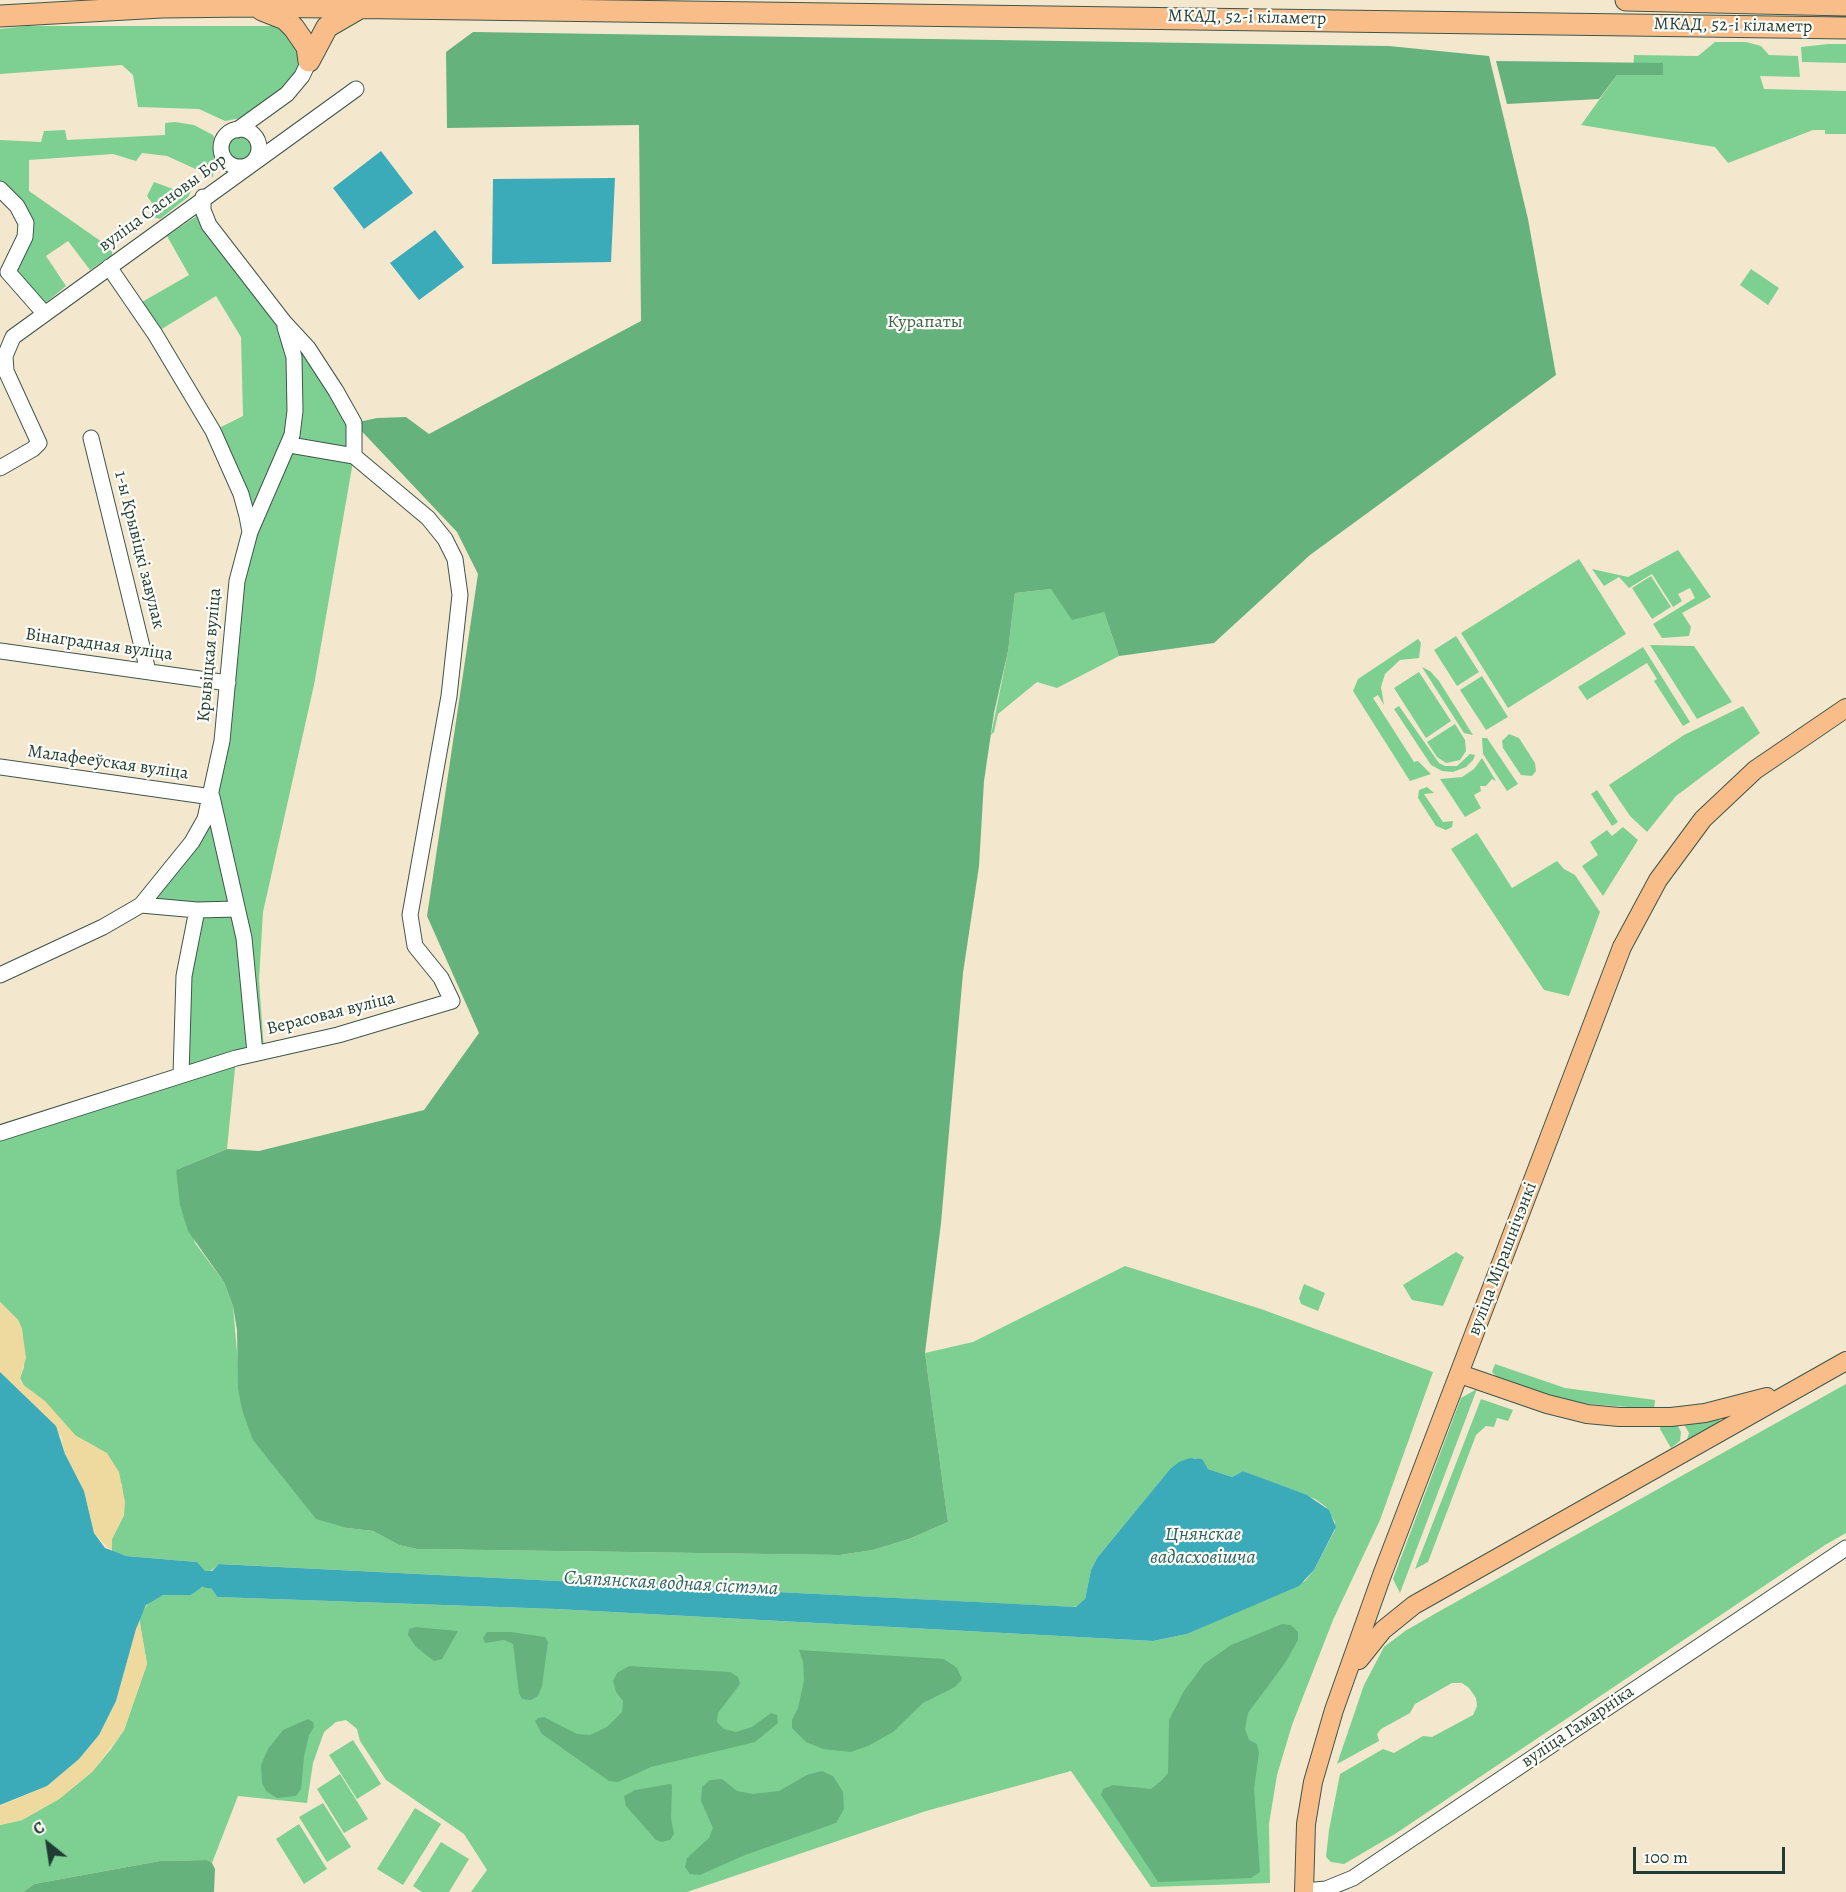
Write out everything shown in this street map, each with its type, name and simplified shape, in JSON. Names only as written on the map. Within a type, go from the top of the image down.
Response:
[{"type":"highway","name":"МКАД, 52-і кіламетр","points":[[1626,0],[1795,2],[1846,5]]},
{"type":"highway","name":"МКАД, 52-і кіламетр","points":[[0,16],[162,7],[252,6],[1846,28]]},
{"type":"highway","points":[[252,6],[285,20],[294,28],[307,47],[309,61]]},
{"type":"highway","points":[[309,61],[327,27],[362,8]]},
{"type":"main road","name":"вуліца Мірашнічэнкі","points":[[1304,1892],[1306,1824],[1313,1782],[1346,1679],[1382,1575],[1622,947],[1640,912],[1681,847],[1728,794],[1781,751],[1846,708]]},
{"type":"main road","points":[[1346,1679],[1376,1638],[1414,1605],[1846,1362]]},
{"type":"main road","points":[[1460,1374],[1547,1404],[1587,1414],[1619,1417],[1671,1417],[1705,1413],[1737,1406],[1809,1382]]},
{"type":"main road","points":[[1382,1575],[1385,1604],[1396,1610],[1414,1605]]},
{"type":"street","points":[[218,187],[223,141],[226,135],[237,130],[296,86],[309,61]]},
{"type":"street","name":"вуліца Сасновы Бор","points":[[0,468],[33,449],[39,442],[6,371],[5,356],[13,337],[203,197],[356,89]]},
{"type":"street","points":[[223,155],[235,166],[251,164],[258,153],[258,141],[264,121],[278,101]]},
{"type":"street","points":[[237,130],[250,132],[258,141],[267,144],[285,141]]},
{"type":"street","points":[[0,189],[17,206],[26,223],[25,237],[4,273],[44,313]]},
{"type":"street","points":[[203,197],[203,210],[209,225],[284,322],[309,348],[354,423],[354,456],[290,445]]},
{"type":"street","name":"Крывіцкая вуліца","points":[[0,975],[103,927],[141,905],[195,836],[205,819],[212,797],[222,741],[237,581],[250,532],[241,494],[213,431],[155,334],[109,267]]},
{"type":"street","points":[[250,532],[290,445],[296,382],[292,342],[284,322]]},
{"type":"street","name":"1-ы Крывіцкі завулак","points":[[91,438],[148,671]]},
{"type":"street","name":"Верасовая вуліца","points":[[212,797],[245,947],[255,1053],[338,1035],[452,1001],[441,978],[415,946],[410,915],[449,696],[460,595],[459,571],[450,548],[428,518],[354,456]]},
{"type":"street","name":"Вінаградная вуліца","points":[[0,651],[228,683]]},
{"type":"street","name":"Малафееўская вуліца","points":[[0,767],[212,797]]},
{"type":"street","points":[[141,905],[197,910],[237,909]]},
{"type":"street","points":[[181,1075],[184,976],[197,910]]},
{"type":"street","points":[[0,1133],[255,1053]]},
{"type":"street","name":"вуліца Гамарніка","points":[[1304,1892],[1326,1889],[1353,1878],[1846,1548]]},
{"type":"green space","points":[[26,26],[274,26],[290,35],[301,57],[299,67],[284,87],[241,118],[225,121],[199,109],[138,107],[133,75],[122,65],[0,74],[0,29]]},
{"type":"green space","name":"Курапаты","points":[[473,32],[1389,46],[1489,56],[1528,219],[1556,375],[1310,555],[1214,643],[1119,656],[1104,612],[1072,620],[1051,589],[1015,593],[1008,651],[994,713],[984,781],[979,866],[963,973],[941,1223],[925,1353],[948,1522],[909,1539],[873,1550],[840,1555],[417,1549],[399,1545],[373,1531],[347,1528],[316,1519],[253,1440],[242,1410],[238,1388],[237,1330],[233,1306],[224,1282],[188,1231],[180,1205],[176,1170],[227,1149],[259,1151],[424,1110],[479,1033],[427,916],[478,574],[457,532],[354,423],[377,418],[406,417],[429,434],[641,321],[639,125],[447,128],[446,52]]},
{"type":"green space","points":[[1715,42],[1746,42],[1761,46],[1769,55],[1798,56],[1800,77],[1760,76],[1764,89],[1846,91],[1846,134],[1825,134],[1825,130],[1813,130],[1728,163],[1715,147],[1581,125],[1617,75],[1633,75],[1634,55],[1698,56]]},
{"type":"green space","points":[[1846,44],[1846,63],[1802,62],[1801,47]]},
{"type":"green space","points":[[1496,61],[1663,63],[1663,75],[1617,75],[1599,99],[1507,104]]},
{"type":"green space","points":[[165,123],[194,125],[213,135],[216,141],[213,177],[167,156],[142,153],[136,161],[113,154],[29,160],[29,191],[112,249],[112,255],[90,270],[68,241],[46,256],[66,286],[44,304],[12,271],[29,239],[0,185],[0,140],[41,142],[44,131],[65,130],[67,140],[165,135]]},
{"type":"green space","points":[[239,137],[247,141],[251,149],[247,157],[239,161],[231,157],[227,149],[231,141]]},
{"type":"green space","points":[[154,182],[181,192],[188,187],[191,191],[188,197],[160,219],[153,217],[158,212],[147,196]]},
{"type":"green space","points":[[198,215],[280,324],[291,357],[290,404],[283,446],[253,507],[250,506],[219,428],[243,416],[241,337],[216,296],[160,330],[142,302],[189,275],[167,236]]},
{"type":"green space","points":[[1751,269],[1779,288],[1768,305],[1740,285]]},
{"type":"green space","points":[[284,322],[354,423],[354,456],[314,685],[263,912],[259,980],[264,1051],[236,1058],[227,1149],[176,1170],[195,1243],[224,1282],[233,1306],[242,1410],[347,1528],[373,1531],[399,1545],[417,1549],[840,1555],[873,1550],[909,1539],[948,1522],[925,1353],[973,1342],[1125,1266],[1261,1309],[1433,1372],[1380,1520],[1333,1620],[1292,1725],[1277,1775],[1269,1824],[1270,1883],[1151,1887],[1071,1771],[926,1811],[687,1892],[471,1892],[487,1870],[464,1834],[386,1780],[360,1741],[357,1729],[346,1720],[336,1722],[324,1732],[313,1763],[307,1803],[238,1796],[212,1863],[207,1860],[160,1861],[34,1884],[23,1892],[0,1892],[0,1825],[22,1820],[59,1799],[92,1772],[111,1749],[124,1730],[147,1664],[139,1618],[150,1600],[163,1595],[191,1595],[198,1588],[205,1587],[212,1589],[217,1597],[556,1609],[1153,1641],[1187,1634],[1305,1581],[1314,1570],[1335,1530],[1335,1522],[1326,1507],[1315,1499],[1243,1471],[1232,1477],[1208,1469],[1196,1458],[1190,1458],[1170,1469],[1097,1558],[1091,1570],[1085,1599],[1080,1606],[1072,1607],[220,1564],[209,1572],[202,1570],[197,1562],[126,1556],[112,1552],[112,1539],[124,1515],[122,1485],[96,1447],[76,1436],[24,1386],[20,1378],[24,1367],[22,1329],[18,1320],[0,1302],[0,1133],[181,1074],[197,910],[141,905],[205,819],[237,581],[295,411]]},
{"type":"green space","points":[[1678,550],[1711,597],[1682,613],[1691,627],[1689,636],[1662,638],[1653,624],[1695,598],[1690,588],[1678,594],[1682,601],[1673,607],[1652,574],[1629,588],[1619,577],[1604,586],[1592,569],[1628,577]]},
{"type":"green space","points":[[1579,559],[1626,634],[1508,708],[1461,633]]},
{"type":"green space","points":[[1651,576],[1671,607],[1652,619],[1632,588]]},
{"type":"green space","points":[[1051,589],[1104,612],[1119,656],[1057,688],[1037,682],[998,714],[994,732],[991,735],[1008,651],[1015,593]]},
{"type":"green space","points":[[1456,636],[1479,672],[1457,686],[1434,650]]},
{"type":"green space","points":[[1418,639],[1421,643],[1419,658],[1400,660],[1385,674],[1381,687],[1384,705],[1378,695],[1373,698],[1414,762],[1418,761],[1431,774],[1410,781],[1353,691],[1358,679]]},
{"type":"green space","points":[[1650,645],[1694,646],[1732,702],[1697,719]]},
{"type":"green space","points":[[1643,647],[1690,722],[1683,726],[1654,681],[1657,679],[1647,663],[1587,700],[1578,687]]},
{"type":"green space","points":[[1422,667],[1430,671],[1439,681],[1473,735],[1464,733]]},
{"type":"green space","points":[[1419,672],[1451,721],[1426,738],[1394,688]]},
{"type":"green space","points":[[1482,676],[1508,717],[1486,730],[1460,690]]},
{"type":"green space","points":[[1399,706],[1439,763],[1445,766],[1457,766],[1470,754],[1475,755],[1473,760],[1466,767],[1453,772],[1442,771],[1431,765],[1394,709]]},
{"type":"green space","points":[[1743,706],[1760,733],[1676,796],[1647,832],[1630,816],[1609,785],[1684,735]]},
{"type":"green space","points":[[1455,724],[1465,740],[1466,751],[1460,760],[1446,763],[1437,757],[1427,742]]},
{"type":"green space","points":[[1509,734],[1519,738],[1535,763],[1536,771],[1532,776],[1521,775],[1503,748],[1502,741]]},
{"type":"green space","points":[[1482,738],[1487,738],[1518,784],[1507,791],[1483,754]]},
{"type":"green space","points":[[1482,758],[1496,781],[1492,779],[1486,786],[1480,786],[1481,791],[1474,795],[1481,808],[1465,817],[1440,779],[1462,777],[1474,769]]},
{"type":"green space","points":[[1427,787],[1434,793],[1424,794],[1443,822],[1453,821],[1452,827],[1446,830],[1436,826],[1418,798],[1419,790]]},
{"type":"green space","points":[[1597,790],[1618,822],[1612,826],[1591,794]]},
{"type":"green space","points":[[1623,827],[1638,840],[1603,896],[1582,866],[1598,855],[1590,842],[1607,830],[1612,836]]},
{"type":"green space","points":[[1477,833],[1512,888],[1557,861],[1564,869],[1575,875],[1600,912],[1569,996],[1544,990],[1451,849]]},
{"type":"green space","points":[[1456,1252],[1464,1257],[1443,1306],[1412,1300],[1403,1285]]},
{"type":"green space","points":[[1304,1284],[1325,1293],[1318,1311],[1301,1304],[1299,1298]]},
{"type":"green space","points":[[1495,1364],[1565,1388],[1655,1400],[1654,1409],[1589,1404],[1549,1397],[1500,1380],[1492,1372]]},
{"type":"green space","points":[[1846,1384],[1846,1533],[1395,1834],[1344,1864],[1331,1862],[1326,1857],[1340,1774],[1383,1749],[1394,1753],[1423,1736],[1432,1737],[1473,1715],[1477,1706],[1476,1698],[1469,1688],[1462,1683],[1452,1683],[1415,1704],[1410,1713],[1381,1729],[1377,1734],[1379,1741],[1337,1764],[1364,1685],[1384,1647],[1405,1631],[1438,1612]]},
{"type":"green space","points":[[1477,1389],[1400,1593],[1393,1579],[1461,1398]]},
{"type":"green space","points":[[1481,1399],[1513,1410],[1508,1421],[1497,1418],[1494,1427],[1486,1426],[1476,1435],[1428,1562],[1415,1569]]},
{"type":"green space","points":[[1719,1418],[1720,1424],[1686,1443],[1689,1433],[1682,1421]]},
{"type":"green space","points":[[1661,1422],[1677,1424],[1681,1432],[1680,1441],[1671,1448],[1660,1429]]},
{"type":"green space","points":[[1282,1624],[1291,1625],[1298,1632],[1298,1640],[1285,1663],[1248,1713],[1245,1729],[1249,1740],[1257,1744],[1259,1753],[1254,1789],[1260,1872],[1251,1878],[1158,1882],[1101,1795],[1103,1789],[1113,1785],[1151,1789],[1162,1780],[1168,1773],[1169,1720],[1184,1691],[1204,1664],[1231,1645]]},
{"type":"green space","points":[[415,1627],[458,1631],[442,1659],[434,1661],[416,1647],[408,1635],[409,1629]]},
{"type":"green space","points":[[487,1632],[511,1632],[545,1637],[548,1642],[542,1686],[538,1696],[531,1700],[522,1699],[519,1693],[513,1644],[504,1640],[485,1643],[483,1638]]},
{"type":"green space","points":[[799,1650],[944,1659],[957,1668],[962,1679],[955,1687],[923,1703],[893,1732],[868,1746],[851,1752],[823,1749],[806,1742],[792,1728],[792,1720],[798,1708],[804,1680],[803,1662]]},
{"type":"green space","points":[[629,1666],[730,1672],[738,1677],[740,1684],[718,1713],[717,1722],[724,1729],[736,1732],[752,1727],[771,1713],[777,1715],[778,1723],[755,1742],[651,1767],[618,1782],[609,1781],[542,1734],[535,1721],[544,1717],[577,1734],[590,1735],[607,1727],[622,1712],[623,1701],[616,1692],[613,1681],[617,1673]]},
{"type":"green space","points":[[308,1719],[313,1722],[314,1727],[309,1735],[304,1757],[301,1789],[296,1796],[277,1798],[266,1791],[262,1783],[261,1765],[268,1749],[283,1730]]},
{"type":"green space","points":[[353,1740],[381,1784],[357,1799],[329,1755]]},
{"type":"green space","points":[[822,1771],[833,1776],[843,1792],[844,1809],[836,1823],[745,1855],[700,1875],[690,1874],[685,1867],[687,1858],[709,1838],[713,1828],[701,1801],[702,1787],[710,1780],[722,1779],[737,1791],[753,1794],[779,1791],[807,1775]]},
{"type":"green space","points":[[340,1774],[368,1819],[344,1833],[317,1789]]},
{"type":"green space","points":[[672,1785],[671,1818],[674,1834],[670,1840],[662,1842],[656,1840],[626,1806],[624,1796],[635,1790]]},
{"type":"green space","points":[[323,1803],[351,1847],[327,1862],[299,1817]]},
{"type":"green space","points":[[415,1808],[441,1824],[403,1885],[377,1869]]},
{"type":"green space","points":[[299,1824],[327,1869],[304,1884],[276,1839]]},
{"type":"green space","points":[[441,1842],[469,1859],[449,1892],[422,1892],[413,1886]]},
{"type":"green space","points":[[207,1860],[215,1869],[214,1892],[23,1892],[34,1884],[160,1861]]},
{"type":"sand","points":[[0,1302],[18,1320],[22,1329],[26,1358],[20,1378],[21,1383],[45,1401],[76,1436],[107,1453],[119,1472],[125,1502],[124,1515],[112,1539],[112,1552],[94,1533],[84,1491],[65,1454],[61,1436],[0,1372]]},
{"type":"sand","points":[[139,1618],[147,1664],[124,1730],[92,1772],[59,1799],[22,1820],[0,1825],[0,1806],[47,1786],[79,1759],[99,1735],[116,1701]]},
{"type":"water","points":[[381,151],[413,193],[364,229],[333,188]]},
{"type":"water","points":[[615,178],[611,262],[492,264],[493,179]]},
{"type":"water","points":[[435,230],[464,267],[419,300],[390,263]]},
{"type":"water","name":"Цнянскае вадасховішча","points":[[0,1372],[56,1426],[65,1454],[84,1491],[94,1533],[105,1548],[126,1556],[197,1562],[205,1571],[212,1571],[219,1564],[1076,1607],[1085,1599],[1091,1570],[1097,1558],[1170,1469],[1190,1458],[1202,1459],[1208,1469],[1232,1477],[1243,1471],[1307,1495],[1329,1510],[1336,1527],[1314,1570],[1299,1586],[1187,1634],[1153,1641],[556,1609],[217,1597],[212,1589],[202,1587],[191,1595],[163,1595],[146,1605],[136,1629],[116,1701],[99,1735],[79,1759],[47,1786],[0,1805]]},
{"type":"water label","name":"Сляпянская водная сістэма","points":[[671,1584]]}]
